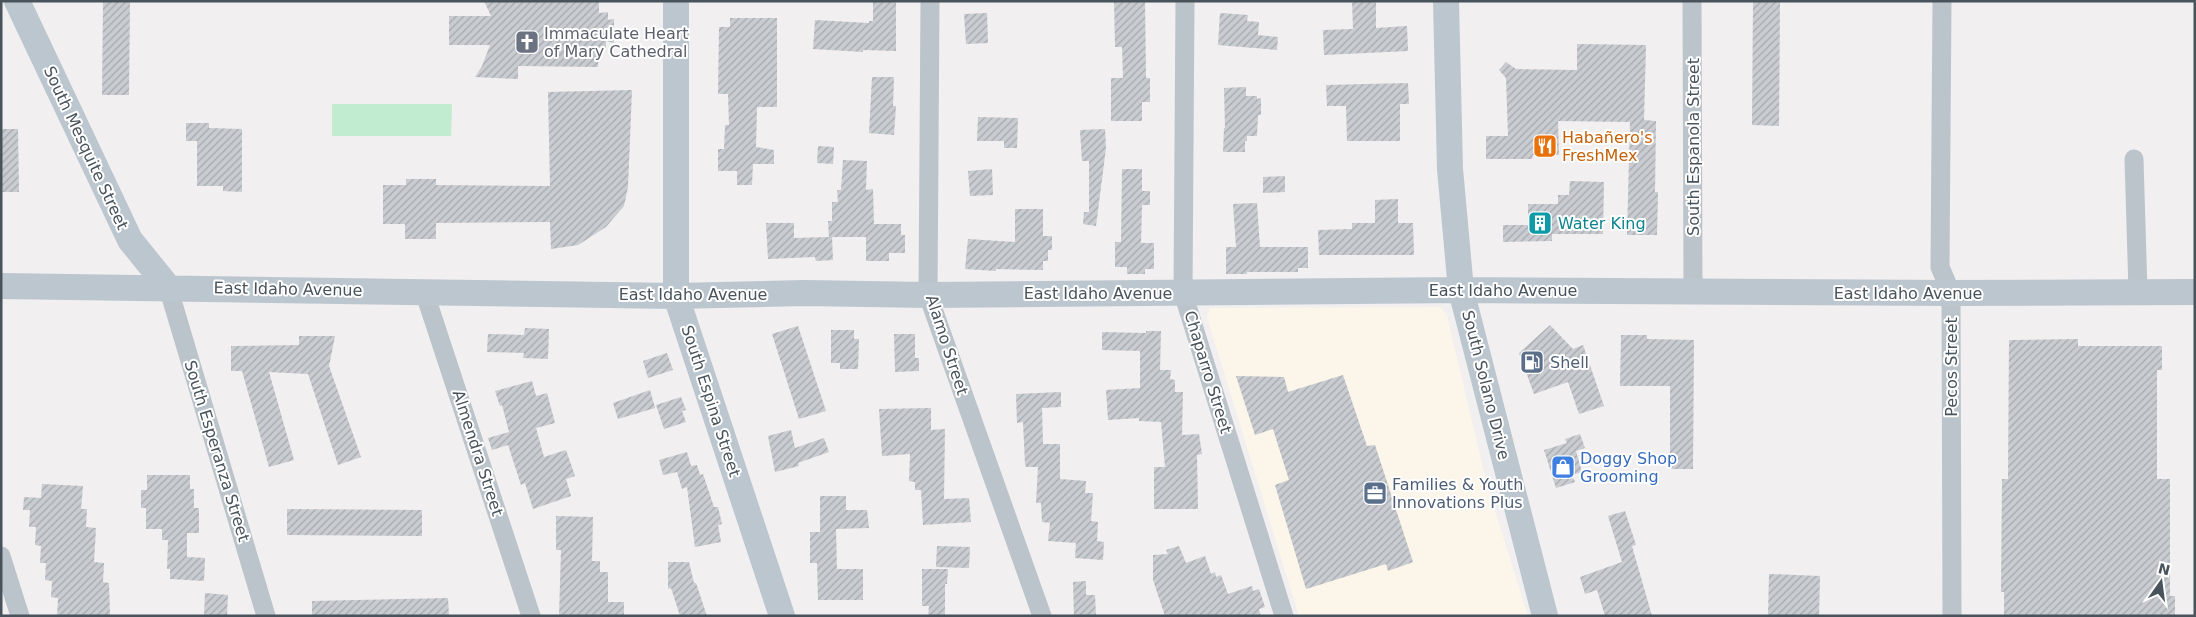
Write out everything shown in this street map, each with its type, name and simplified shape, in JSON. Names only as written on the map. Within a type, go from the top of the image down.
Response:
[{"type":"street","name":"South Mesquite Street","points":[[17,1],[130,240],[168,287]]},
{"type":"street","name":"South Espina Street","points":[[676,1],[676,296],[782,616]]},
{"type":"street","name":"Alamo Street","points":[[930,1],[928,295],[1042,616]]},
{"type":"street","name":"Chaparro Street","points":[[1185,1],[1183,293],[1284,616]]},
{"type":"street","name":"South Solano Drive","points":[[1446,1],[1450,169],[1461,290],[1545,616]]},
{"type":"street","name":"South Espanola Street","points":[[1692,1],[1693,292]]},
{"type":"street","name":"Pecos Street","points":[[1942,1],[1940,267],[1951,293],[1952,616]]},
{"type":"street","points":[[2134,160],[2138,292]]},
{"type":"street","name":"East Idaho Avenue","points":[[1,286],[676,296],[805,293],[928,295],[1461,290],[1951,293],[2195,292]]},
{"type":"street","name":"South Esperanza Street","points":[[168,287],[266,616]]},
{"type":"street","name":"Almendra Street","points":[[424,291],[531,616]]},
{"type":"street","points":[[1,556],[20,616]]},
{"type":"shaded area","points":[[1440,307],[1447,315],[1487,485],[1528,616],[1299,616],[1207,317],[1210,308]]},
{"type":"green space","points":[[332,104],[452,104],[451,136],[332,136]]},
{"type":"building","points":[[103,1],[130,1],[129,95],[102,95]]},
{"type":"building","name":"Immaculate Heart of Mary Cathedral","points":[[484,1],[599,1],[599,13],[608,12],[608,20],[614,19],[614,43],[606,41],[606,48],[599,48],[598,67],[518,66],[518,79],[475,77],[482,66],[490,45],[449,45],[449,16],[491,16]]},
{"type":"building","points":[[873,1],[896,1],[896,51],[863,50],[863,52],[813,49],[815,20],[869,23],[869,21],[873,21]]},
{"type":"building","points":[[1114,1],[1145,1],[1146,78],[1150,78],[1150,102],[1142,102],[1142,121],[1111,121],[1111,78],[1123,78],[1122,47],[1115,47]]},
{"type":"building","points":[[1352,1],[1376,1],[1376,28],[1407,26],[1408,51],[1324,55],[1323,30],[1353,29]]},
{"type":"building","points":[[1753,1],[1780,1],[1779,126],[1752,125]]},
{"type":"building","points":[[987,13],[988,43],[966,44],[964,14]]},
{"type":"building","points":[[1220,13],[1248,15],[1247,21],[1259,22],[1258,35],[1278,37],[1277,50],[1218,45]]},
{"type":"building","points":[[730,18],[777,18],[777,107],[757,107],[756,147],[774,150],[774,164],[753,164],[752,185],[737,185],[737,171],[718,171],[718,149],[724,149],[725,125],[729,125],[728,94],[718,94],[719,27],[730,27]]},
{"type":"building","points":[[1577,44],[1646,45],[1644,120],[1656,121],[1655,192],[1658,192],[1657,235],[1627,235],[1630,122],[1558,121],[1559,155],[1533,155],[1532,159],[1486,159],[1486,136],[1508,136],[1506,78],[1499,70],[1506,62],[1516,69],[1577,70]]},
{"type":"building","points":[[872,77],[894,77],[893,106],[896,106],[894,135],[869,133]]},
{"type":"building","points":[[1408,83],[1409,104],[1400,104],[1400,141],[1347,141],[1346,106],[1327,106],[1326,85]]},
{"type":"building","points":[[1246,87],[1246,96],[1257,96],[1257,99],[1261,98],[1261,115],[1258,115],[1257,136],[1247,136],[1245,152],[1223,152],[1225,128],[1224,88]]},
{"type":"building","points":[[632,90],[628,187],[624,206],[606,227],[578,245],[551,249],[550,222],[436,223],[436,239],[405,239],[405,224],[383,224],[383,185],[406,185],[406,179],[436,179],[436,185],[550,186],[548,92]]},
{"type":"building","points":[[978,117],[1018,118],[1017,148],[1004,148],[1004,141],[977,141]]},
{"type":"building","points":[[186,123],[209,123],[209,128],[242,129],[242,192],[223,191],[223,186],[197,186],[197,141],[186,141]]},
{"type":"building","points":[[1,129],[18,129],[19,192],[2,192]]},
{"type":"building","points":[[1105,129],[1106,148],[1096,226],[1083,224],[1084,212],[1089,212],[1089,161],[1082,161],[1080,130]]},
{"type":"building","points":[[818,146],[834,147],[833,164],[817,163]]},
{"type":"building","points":[[843,160],[867,161],[866,190],[873,189],[874,224],[901,224],[901,235],[905,235],[905,253],[889,253],[889,261],[866,261],[866,237],[832,237],[833,260],[816,261],[815,257],[768,259],[766,223],[794,223],[794,238],[829,237],[828,221],[832,221],[832,202],[838,202],[837,190],[841,190]]},
{"type":"building","points":[[992,169],[993,195],[970,196],[968,171]]},
{"type":"building","points":[[1122,169],[1142,169],[1142,191],[1150,191],[1150,205],[1142,205],[1141,243],[1154,243],[1154,269],[1145,269],[1145,274],[1127,274],[1127,267],[1115,267],[1115,242],[1121,242]]},
{"type":"building","points":[[1285,176],[1285,192],[1263,193],[1263,177]]},
{"type":"building","points":[[1570,181],[1604,182],[1603,234],[1552,234],[1552,241],[1503,242],[1503,225],[1528,225],[1528,204],[1558,204],[1558,195],[1569,195]]},
{"type":"building","points":[[1398,199],[1398,223],[1413,223],[1414,255],[1319,255],[1318,230],[1352,229],[1352,223],[1375,223],[1375,200]]},
{"type":"building","points":[[1257,203],[1260,247],[1308,247],[1308,268],[1298,268],[1298,272],[1226,274],[1226,247],[1236,247],[1233,204]]},
{"type":"building","points":[[1015,209],[1043,209],[1043,236],[1052,236],[1052,250],[1048,250],[1048,261],[1043,261],[1043,270],[996,269],[996,271],[965,269],[968,239],[1015,242]]},
{"type":"building","points":[[1550,325],[1573,349],[1583,345],[1604,406],[1579,414],[1568,382],[1534,394],[1519,353]]},
{"type":"building","points":[[798,326],[826,411],[799,419],[772,334]]},
{"type":"building","points":[[525,328],[549,329],[548,359],[523,358],[524,353],[487,352],[488,334],[524,335]]},
{"type":"building","points":[[831,330],[854,330],[854,339],[859,339],[858,369],[840,369],[840,363],[831,363]]},
{"type":"building","points":[[1146,331],[1161,331],[1160,370],[1171,370],[1170,379],[1175,380],[1175,392],[1183,392],[1182,435],[1199,434],[1202,454],[1197,455],[1198,509],[1154,509],[1154,467],[1165,467],[1161,422],[1139,421],[1139,418],[1108,420],[1106,390],[1140,388],[1140,351],[1102,350],[1102,332],[1146,333]]},
{"type":"building","points":[[894,334],[915,334],[915,358],[919,358],[919,371],[895,372]]},
{"type":"building","points":[[1621,335],[1647,335],[1647,339],[1694,340],[1693,469],[1670,469],[1670,386],[1620,386]]},
{"type":"building","points":[[299,336],[335,336],[329,366],[361,457],[338,465],[308,374],[269,372],[294,460],[269,467],[242,371],[231,371],[231,346],[299,345]]},
{"type":"building","points":[[2078,339],[2078,346],[2162,346],[2162,370],[2157,370],[2157,479],[2170,479],[2170,596],[2175,596],[2175,616],[2004,616],[2004,592],[2001,592],[2002,479],[2008,479],[2009,340]]},
{"type":"building","points":[[667,353],[673,370],[648,378],[643,361]]},
{"type":"building","points":[[1343,375],[1367,446],[1375,445],[1413,562],[1388,571],[1386,564],[1306,589],[1275,485],[1289,480],[1273,429],[1255,435],[1236,376],[1284,377],[1288,392]]},
{"type":"building","points":[[532,381],[536,396],[547,393],[555,423],[536,428],[544,457],[566,450],[575,476],[566,479],[571,496],[533,509],[525,483],[521,485],[508,445],[492,450],[488,438],[509,432],[502,405],[500,406],[495,391]]},
{"type":"building","points":[[650,390],[655,408],[618,419],[613,403]]},
{"type":"building","points":[[1061,392],[1061,407],[1042,408],[1043,444],[1060,444],[1060,479],[1086,481],[1085,493],[1093,493],[1091,521],[1098,522],[1097,541],[1104,542],[1103,560],[1075,558],[1076,543],[1048,541],[1050,523],[1042,522],[1041,503],[1036,503],[1038,467],[1026,467],[1025,464],[1023,422],[1017,423],[1016,394]]},
{"type":"building","points":[[681,397],[686,410],[682,411],[686,422],[664,429],[656,405]]},
{"type":"building","points":[[931,408],[931,430],[945,429],[944,499],[969,498],[971,522],[923,525],[921,490],[915,490],[915,482],[909,481],[910,454],[882,456],[879,409]]},
{"type":"building","points":[[791,430],[795,448],[824,438],[829,452],[798,463],[799,466],[775,472],[768,436]]},
{"type":"building","points":[[1580,434],[1585,448],[1576,451],[1582,472],[1572,475],[1575,482],[1556,488],[1544,450],[1567,443],[1565,439]]},
{"type":"building","points":[[687,452],[691,466],[697,465],[700,475],[703,474],[714,507],[718,507],[722,524],[718,525],[721,542],[695,547],[687,487],[682,489],[677,472],[663,475],[659,460]]},
{"type":"building","points":[[147,475],[190,475],[190,489],[194,489],[194,508],[199,508],[199,533],[187,533],[187,557],[205,558],[204,581],[170,579],[170,569],[167,569],[168,540],[162,540],[162,529],[146,529],[146,508],[141,508],[141,490],[147,490]]},
{"type":"building","points":[[42,484],[83,486],[81,509],[87,509],[86,527],[96,528],[94,562],[104,563],[103,582],[109,583],[110,616],[57,616],[58,598],[51,597],[52,581],[45,580],[46,563],[40,563],[41,546],[35,545],[36,527],[29,527],[30,510],[23,510],[24,497],[41,498]]},
{"type":"building","points":[[820,496],[846,496],[846,510],[867,510],[869,528],[836,529],[837,569],[863,569],[863,600],[818,600],[817,563],[810,563],[810,532],[820,532]]},
{"type":"building","points":[[287,509],[422,510],[422,536],[287,535]]},
{"type":"building","points":[[1625,511],[1636,545],[1632,546],[1652,616],[1605,616],[1597,590],[1585,594],[1580,577],[1622,562],[1608,516]]},
{"type":"building","points":[[556,516],[593,517],[592,561],[600,561],[600,572],[608,572],[608,602],[624,602],[624,616],[559,616],[561,550],[556,550]]},
{"type":"building","points":[[937,546],[970,547],[969,568],[936,567]]},
{"type":"building","points":[[1179,546],[1186,563],[1205,556],[1211,574],[1215,572],[1216,577],[1221,575],[1228,594],[1252,586],[1253,591],[1259,589],[1265,607],[1259,609],[1261,616],[1165,616],[1153,580],[1153,555],[1168,554],[1166,550]]},
{"type":"building","points":[[668,562],[689,562],[694,583],[696,583],[707,616],[680,616],[671,588],[668,589]]},
{"type":"building","points":[[922,569],[948,569],[947,584],[945,584],[945,616],[928,616],[929,606],[922,606]]},
{"type":"building","points":[[1769,574],[1820,576],[1819,616],[1768,616]]},
{"type":"building","points":[[1086,581],[1086,595],[1095,595],[1096,616],[1074,616],[1073,582]]},
{"type":"building","points":[[205,593],[228,595],[227,616],[204,616]]},
{"type":"building","points":[[448,598],[449,616],[312,616],[312,601]]},
{"type":"place","name":"Immaculate Heart of Mary Cathedral","points":[[527,42]]},
{"type":"place","name":"Habañero's FreshMex","points":[[1545,146]]},
{"type":"place","name":"Water King","points":[[1540,223]]},
{"type":"place","name":"Shell","points":[[1532,362]]},
{"type":"place","name":"Doggy Shop Grooming","points":[[1563,467]]},
{"type":"place","name":"Families & Youth Innovations Plus","points":[[1375,493]]}]
